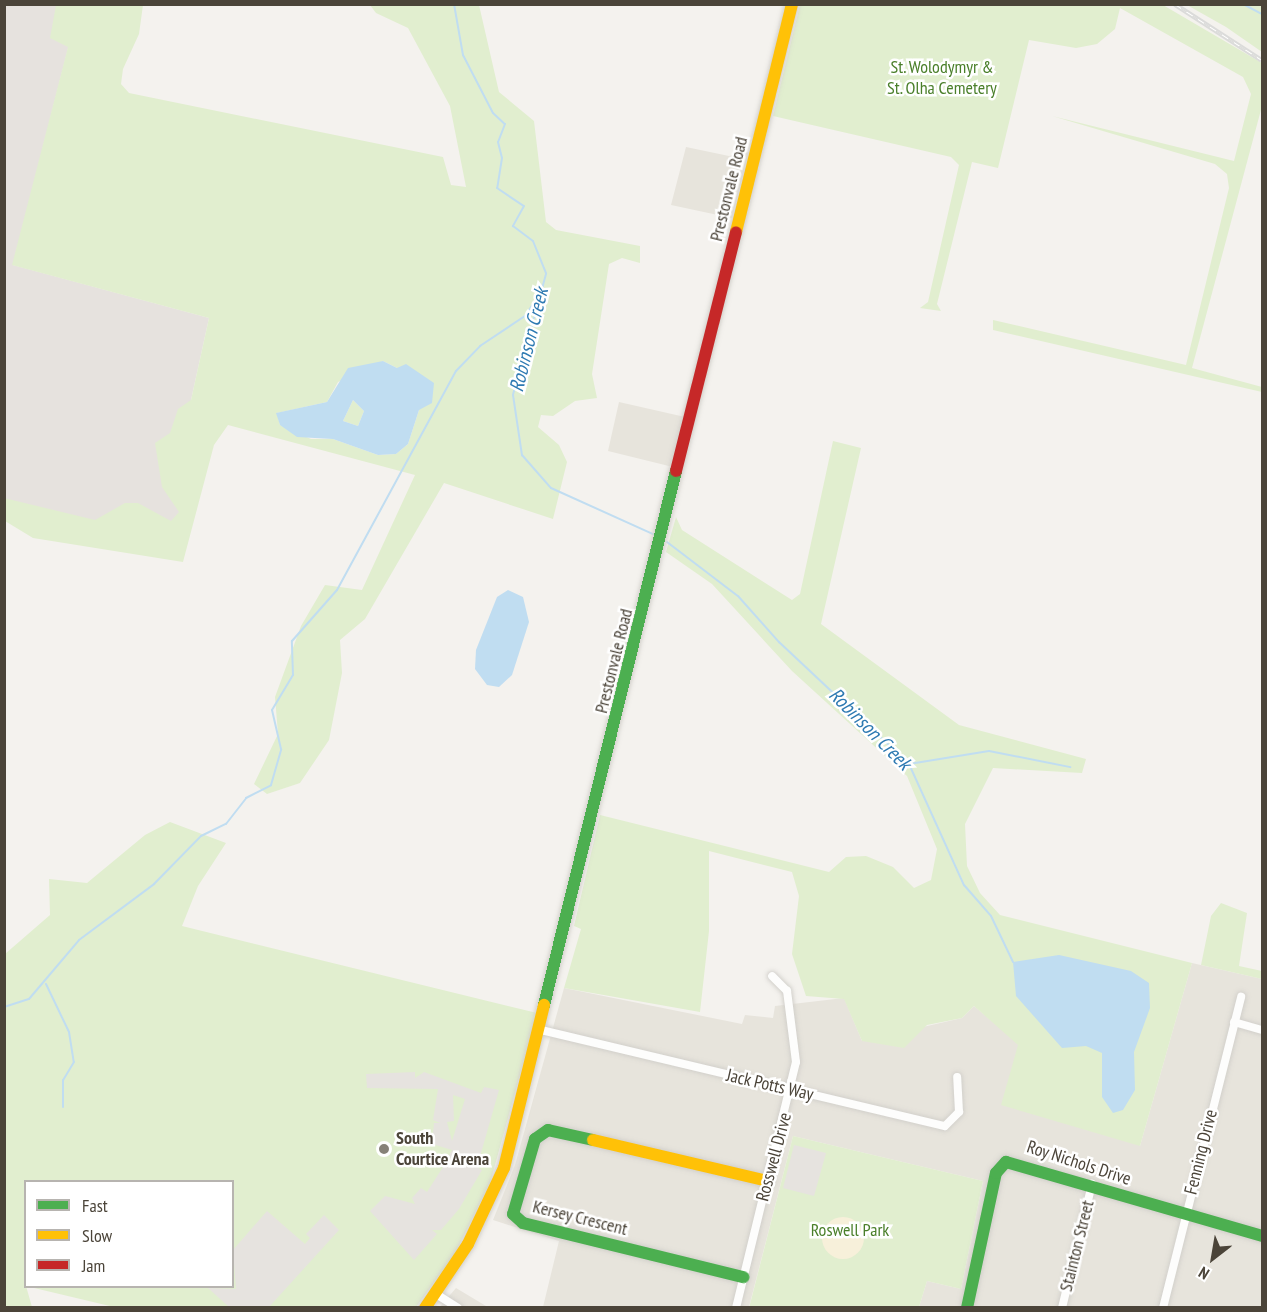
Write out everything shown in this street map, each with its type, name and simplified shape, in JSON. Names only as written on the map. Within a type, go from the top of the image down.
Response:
[{"type":"street","name":"Prestonvale Road","points":[[425,1308],[481,1221],[504,1168],[541,1030],[792,4]]},
{"type":"street","name":"Rosswell Drive","points":[[736,1308],[792,1090],[797,1037],[787,991],[772,976]]},
{"type":"street","name":"Fenning Drive","points":[[1163,1308],[1241,997]]},
{"type":"street","points":[[1234,1022],[1263,1030]]},
{"type":"street","name":"Jack Potts Way","points":[[541,1030],[945,1126],[959,1112],[957,1077]]},
{"type":"street","name":"Kersey Crescent","points":[[743,1277],[524,1223],[513,1214],[512,1204],[535,1139],[548,1130],[768,1181]]},
{"type":"street","name":"Roy Nichols Drive","points":[[966,1308],[1000,1166],[1014,1162],[1092,1184],[1184,1217],[1263,1236]]},
{"type":"street","name":"Stainton Street","points":[[1062,1308],[1092,1184]]},
{"type":"street","points":[[436,1294],[458,1308]]},
{"type":"shaded area","points":[[5,5],[79,5],[13,265],[209,318],[191,400],[181,558],[5,514]]},
{"type":"shaded area","points":[[686,147],[729,156],[749,152],[732,218],[671,205]]},
{"type":"shaded area","points":[[619,402],[685,417],[673,467],[608,451]]},
{"type":"shaded area","points":[[1192,963],[1262,979],[1262,1307],[919,1307],[927,1281],[961,1289],[983,1181],[793,1136],[749,1307],[543,1307],[559,1241],[493,1220],[515,1165],[564,988],[742,1024],[745,1015],[773,1018],[775,1006],[844,998],[862,1041],[962,1018],[974,1006],[1140,1146]]},
{"type":"shaded area","points":[[415,1072],[415,1078],[424,1072],[481,1093],[484,1087],[499,1090],[477,1167],[482,1170],[459,1209],[441,1230],[432,1230],[437,1234],[414,1260],[370,1211],[385,1196],[415,1204],[412,1198],[421,1188],[427,1192],[443,1167],[452,1150],[432,1144],[434,1123],[440,1123],[433,1120],[438,1089],[367,1088],[366,1074]],"holes":[[[453,1095],[465,1099],[452,1141],[447,1122],[454,1121]]]},
{"type":"shaded area","points":[[794,1145],[826,1153],[814,1196],[783,1188]]},
{"type":"shaded area","points":[[267,1211],[305,1244],[310,1238],[306,1234],[324,1215],[339,1230],[269,1307],[229,1307],[208,1288],[236,1289],[234,1249]]},
{"type":"shaded area","points":[[456,1288],[486,1306],[489,1307],[439,1308]]},
{"type":"green space","points":[[56,5],[143,5],[139,34],[123,69],[121,84],[129,93],[443,157],[451,185],[466,187],[450,106],[408,28],[376,13],[370,5],[479,5],[499,92],[534,121],[546,222],[556,230],[640,246],[640,263],[622,258],[609,264],[592,374],[597,398],[575,401],[553,416],[541,415],[538,427],[559,445],[567,462],[553,519],[444,483],[365,619],[340,640],[342,673],[329,740],[300,783],[267,794],[254,784],[278,734],[275,697],[301,626],[325,585],[362,590],[415,475],[228,425],[214,445],[183,562],[33,538],[5,521],[4,498],[95,520],[125,503],[138,503],[171,521],[179,512],[162,487],[155,443],[170,433],[178,409],[191,400],[209,318],[12,265],[68,47],[50,38]],"holes":[[[383,361],[397,368],[419,410],[408,444],[396,454],[378,455],[333,439],[311,439],[280,425],[277,413],[327,402],[338,382]]]},
{"type":"green space","name":"St. Wolodymyr & St. Olha Cemetery","points":[[800,5],[1163,5],[1262,63],[1262,106],[1192,368],[1262,387],[1262,392],[993,330],[993,320],[1186,365],[1229,188],[1227,174],[1215,164],[1052,116],[1234,161],[1251,94],[1243,77],[1120,8],[1115,29],[1097,44],[1076,48],[1029,40],[998,168],[972,162],[937,304],[941,311],[920,308],[928,302],[959,165],[951,157],[773,116]]},
{"type":"green space","points":[[1187,5],[1262,5],[1262,52],[1226,27]]},
{"type":"green space","points":[[353,400],[364,411],[358,426],[343,421]]},
{"type":"green space","points":[[833,441],[861,448],[821,624],[959,725],[1086,759],[1082,773],[993,768],[965,824],[967,866],[980,893],[1000,915],[1192,963],[1140,1146],[1001,1105],[1018,1045],[974,1006],[962,1018],[927,1025],[904,1048],[862,1041],[844,999],[806,996],[792,954],[799,896],[792,872],[709,851],[709,931],[700,1012],[564,988],[581,929],[574,926],[600,815],[829,872],[846,857],[866,856],[893,867],[914,888],[931,880],[937,849],[907,776],[792,671],[712,584],[666,552],[676,517],[682,530],[792,600],[800,594]]},
{"type":"green space","points":[[170,822],[226,843],[198,886],[182,926],[537,1013],[490,1183],[454,1255],[416,1307],[114,1307],[34,1288],[234,1288],[234,1180],[24,1180],[24,1288],[27,1288],[32,1307],[5,1308],[5,954],[50,915],[49,879],[87,883],[145,835]]},
{"type":"green space","points":[[1221,903],[1247,913],[1239,966],[1262,971],[1262,979],[1201,965],[1211,916]]},
{"type":"green space","name":"Roswell Park","points":[[793,1136],[983,1181],[961,1289],[927,1281],[919,1307],[749,1308]]},
{"type":"sand","points":[[843,1217],[858,1223],[864,1238],[858,1253],[843,1259],[828,1253],[822,1238],[828,1223]]},
{"type":"water","points":[[383,361],[397,368],[406,364],[434,383],[432,403],[419,410],[408,444],[396,454],[378,455],[333,439],[297,437],[280,425],[276,413],[327,402],[348,368]],"holes":[[[353,400],[364,411],[358,426],[343,421]]]},
{"type":"water","points":[[508,590],[523,597],[529,622],[512,675],[499,687],[487,685],[475,669],[476,650],[497,597]]},
{"type":"water","points":[[1059,955],[1131,971],[1149,983],[1150,1008],[1134,1052],[1135,1090],[1123,1110],[1113,1113],[1102,1097],[1102,1053],[1086,1046],[1062,1048],[1016,996],[1013,962]]},
{"type":"waterway","name":"Robinson Creek","points":[[454,4],[463,55],[493,113],[505,124],[498,142],[502,158],[497,188],[524,206],[513,226],[533,241],[546,274],[513,395],[522,455],[551,488],[653,534]]},
{"type":"waterway","points":[[1243,4],[1262,14]]},
{"type":"waterway","points":[[4,1007],[29,999],[79,940],[154,884],[201,836],[226,824],[246,798],[271,785],[281,749],[272,710],[293,675],[292,641],[337,590],[456,371],[480,346],[525,316],[537,298]]},
{"type":"waterway","name":"Robinson Creek","points":[[667,542],[738,596],[779,642],[909,764],[964,885],[991,916],[1013,962]]},
{"type":"waterway","points":[[909,764],[989,751],[1070,767]]},
{"type":"waterway","points":[[46,984],[69,1032],[74,1062],[63,1080],[63,1107]]},
{"type":"railway","points":[[1175,4],[1262,60]]},
{"type":"traffic: fast","points":[[544,1005],[676,471]]},
{"type":"traffic: fast","points":[[593,1140],[548,1130],[535,1139],[513,1214],[523,1223],[743,1277]]},
{"type":"traffic: fast","points":[[967,1308],[996,1173],[1006,1162],[1262,1236]]},
{"type":"traffic: slow","points":[[736,232],[792,4]]},
{"type":"traffic: slow","points":[[425,1308],[468,1244],[504,1168],[544,1005]]},
{"type":"traffic: slow","points":[[593,1140],[768,1181]]},
{"type":"traffic: jam","points":[[676,471],[736,232]]},
{"type":"place","name":"South Courtice Arena","points":[[384,1149]]}]
